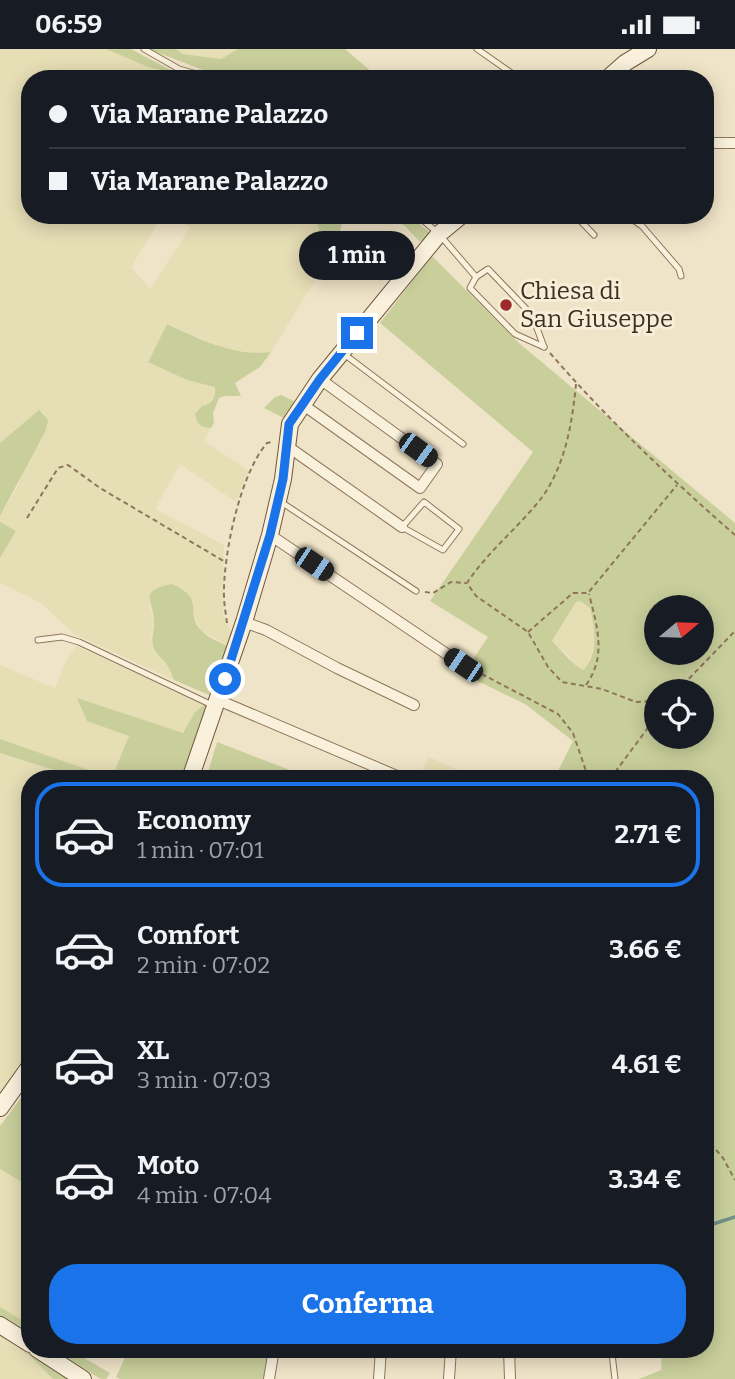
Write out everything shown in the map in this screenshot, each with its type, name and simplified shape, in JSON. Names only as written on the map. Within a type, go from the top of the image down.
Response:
[{"type":"main road","points":[[617,70],[648,49]]},
{"type":"main road","points":[[193,770],[242,630],[270,535],[289,424],[341,352],[439,234],[451,224]]},
{"type":"main road","points":[[0,1108],[21,1079]]},
{"type":"main road","points":[[0,1325],[21,1339]]},
{"type":"main road","points":[[51,1358],[83,1379]]},
{"type":"street","points":[[714,143],[735,143]]},
{"type":"street","points":[[302,404],[419,488],[437,464],[320,379]]},
{"type":"street","points":[[287,446],[402,527]]},
{"type":"street","points":[[270,535],[463,665]]},
{"type":"street","points":[[242,630],[266,630],[337,669],[414,705]]},
{"type":"street","points":[[217,703],[382,770]]},
{"type":"street","points":[[269,1379],[272,1358]]},
{"type":"street","points":[[379,1379],[380,1358]]},
{"type":"street","points":[[449,1379],[450,1358]]},
{"type":"street","points":[[509,1358],[510,1379]]},
{"type":"lane","points":[[144,49],[182,70]]},
{"type":"lane","points":[[477,49],[507,70]]},
{"type":"lane","points":[[427,224],[476,277]]},
{"type":"lane","points":[[584,224],[594,235]]},
{"type":"lane","points":[[639,224],[679,269],[681,276]]},
{"type":"lane","points":[[488,269],[532,315],[544,347],[515,334],[470,288],[476,277],[488,269]]},
{"type":"lane","points":[[341,352],[463,444]]},
{"type":"lane","points":[[278,500],[416,591]]},
{"type":"lane","points":[[424,502],[459,529],[443,550],[402,527],[424,502]]},
{"type":"lane","points":[[38,640],[62,637],[79,642],[217,703]]},
{"type":"lane","points":[[612,1358],[615,1379]]},
{"type":"path","points":[[544,347],[576,384],[678,484],[735,535]]},
{"type":"path","points":[[467,583],[476,568],[538,503],[562,460],[572,421],[576,384]]},
{"type":"path","points":[[242,630],[228,625],[224,596],[228,548],[239,505],[258,453],[267,443],[278,442],[287,446]]},
{"type":"path","points":[[27,518],[58,468],[68,465],[100,488],[227,563]]},
{"type":"path","points":[[588,593],[678,484]]},
{"type":"path","points":[[416,591],[433,593],[452,582],[467,583]]},
{"type":"path","points":[[467,583],[476,596],[528,632],[548,667],[562,682],[602,689],[636,702],[644,702]]},
{"type":"path","points":[[528,632],[573,593],[588,593]]},
{"type":"path","points":[[585,687],[595,673],[600,640],[588,593]]},
{"type":"path","points":[[689,679],[735,631]]},
{"type":"path","points":[[463,665],[558,714],[573,733],[586,770]]},
{"type":"path","points":[[617,770],[644,733]]},
{"type":"path","points":[[714,1148],[735,1179]]},
{"type":"shaded area","points":[[0,49],[106,49],[161,70],[21,70],[21,224],[157,224],[131,267],[150,289],[190,228],[184,224],[317,224],[323,245],[331,254],[271,352],[259,354],[226,349],[167,324],[148,361],[187,380],[215,386],[216,395],[208,405],[204,428],[211,428],[204,441],[249,471],[236,502],[180,464],[155,509],[224,545],[223,614],[234,638],[231,648],[201,630],[194,615],[193,600],[149,602],[154,621],[151,639],[156,653],[166,664],[174,680],[74,634],[41,603],[0,583],[0,558],[16,531],[0,522],[0,516],[19,484],[28,420],[0,443]]},
{"type":"shaded area","points":[[176,49],[238,49],[221,59],[183,54]]},
{"type":"shaded area","points":[[580,601],[590,608],[596,634],[591,657],[583,671],[552,642],[576,602]]},
{"type":"shaded area","points":[[76,646],[205,704],[195,712],[183,733],[87,721],[129,735],[116,770],[89,770],[0,739],[0,665],[55,688],[64,665]]},
{"type":"shaded area","points":[[0,753],[54,770],[21,770],[21,1070],[0,1101]]},
{"type":"shaded area","points":[[428,757],[458,770],[423,770]]},
{"type":"shaded area","points":[[0,1169],[21,1182],[21,1320],[0,1307]]},
{"type":"shaded area","points":[[0,1336],[21,1350],[21,1358],[32,1358],[53,1379],[0,1379]]},
{"type":"green space","points":[[106,49],[131,49],[170,70],[148,67]]},
{"type":"green space","points":[[149,49],[176,49],[183,54],[221,59],[238,49],[345,49],[370,70],[203,70]]},
{"type":"green space","points":[[317,224],[342,224],[340,231],[352,248],[348,262],[342,265],[326,263],[331,254],[323,245]]},
{"type":"green space","points":[[401,224],[420,224],[430,233],[419,241]]},
{"type":"green space","points":[[432,256],[520,344],[735,523],[735,1379],[639,1379],[661,1370],[662,1358],[714,1358],[714,770],[558,770],[573,741],[525,704],[463,674],[488,637],[430,601],[533,452],[380,323]],"holes":[[[580,601],[590,608],[594,649],[583,670],[552,641],[576,602]]]},
{"type":"green space","points":[[167,324],[231,349],[271,352],[260,367],[235,383],[241,396],[219,398],[211,428],[200,425],[195,414],[213,399],[215,387],[187,380],[148,362]]},
{"type":"green space","points":[[281,395],[296,402],[286,419],[264,408]]},
{"type":"green space","points":[[39,410],[48,420],[46,430],[0,516],[0,443]]},
{"type":"green space","points":[[0,522],[16,531],[0,558]]},
{"type":"green space","points":[[172,584],[189,595],[196,623],[201,630],[231,648],[214,697],[174,680],[154,648],[151,594],[154,590]]},
{"type":"green space","points":[[77,698],[183,733],[195,712],[205,704],[212,708],[189,770],[115,770],[129,736],[87,721]]},
{"type":"green space","points":[[0,739],[89,770],[54,770],[0,753]]},
{"type":"green space","points":[[217,742],[290,770],[209,770]]},
{"type":"green space","points":[[21,1098],[21,1182],[0,1169],[0,1126]]},
{"type":"green space","points":[[0,1307],[21,1320],[21,1332],[0,1319]]},
{"type":"green space","points":[[32,1358],[71,1379],[53,1379]]},
{"type":"green space","points":[[66,1358],[84,1358],[110,1373],[106,1379],[101,1379]]},
{"type":"green space","points":[[125,1358],[270,1358],[266,1379],[116,1377]]},
{"type":"waterway","points":[[714,1224],[735,1217]]},
{"type":"place","name":"Chiesa di San Giuseppe","points":[[506,305]]},
{"type":"route","points":[[225,679],[270,535],[283,479],[289,424],[320,379],[357,333]]}]
